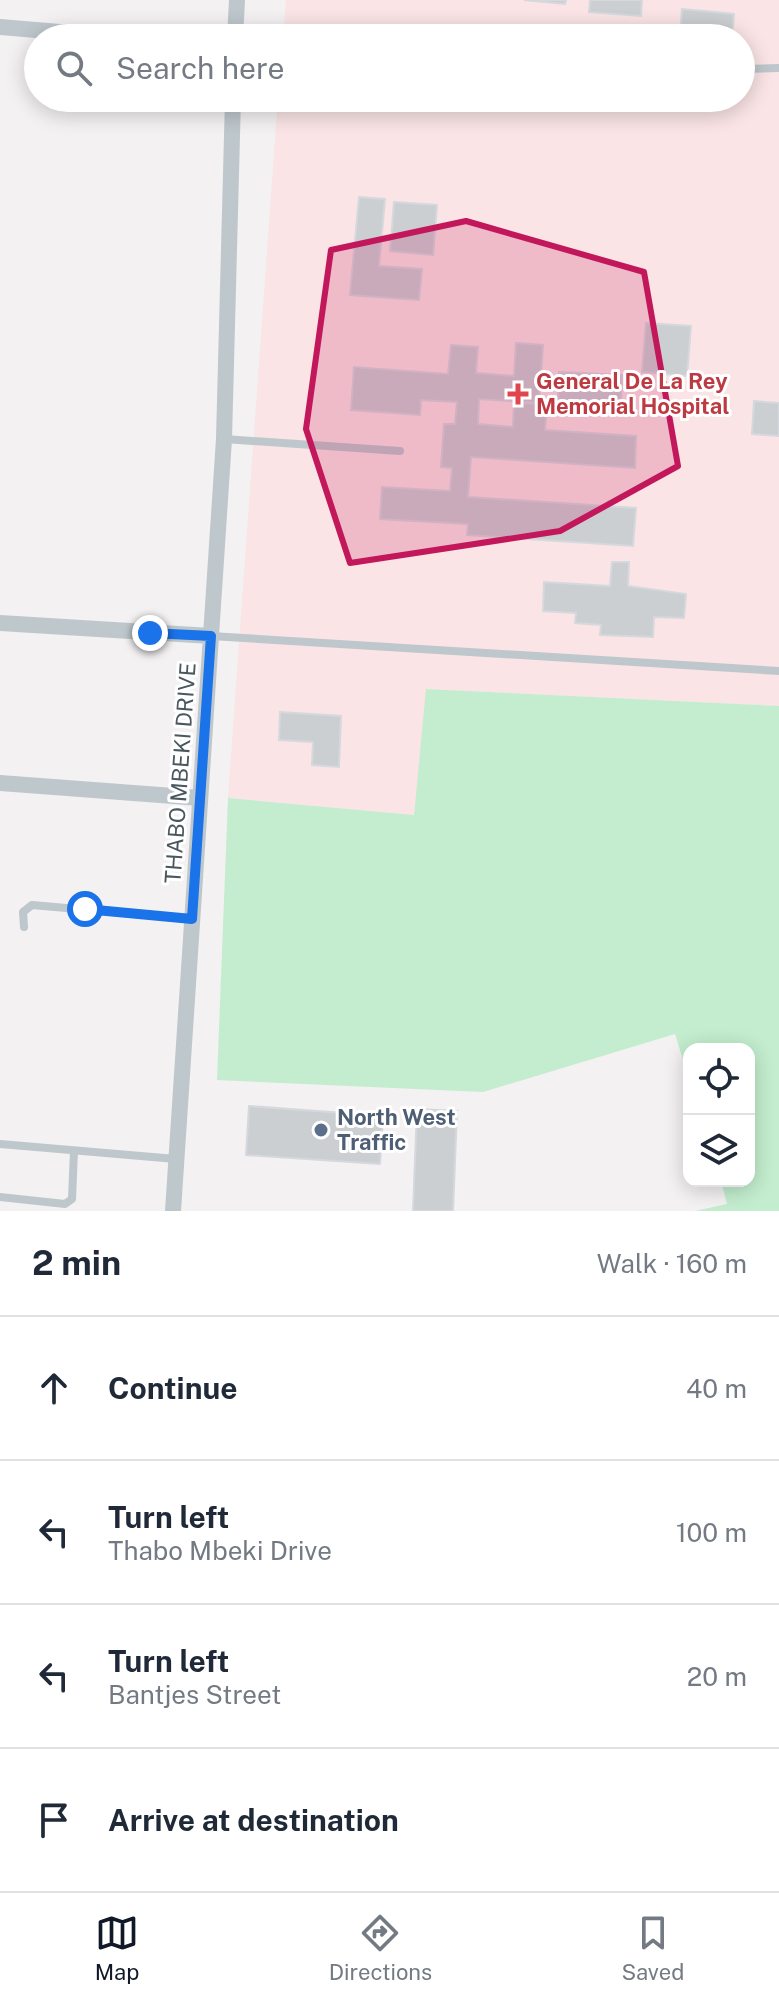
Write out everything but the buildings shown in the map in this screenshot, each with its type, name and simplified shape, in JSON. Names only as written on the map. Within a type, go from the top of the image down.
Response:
[{"type":"street","points":[[236,24],[237,0]]},
{"type":"street","points":[[0,27],[24,29]]},
{"type":"street","name":"THABO MBEKI DRIVE","points":[[173,1211],[224,439],[233,112]]},
{"type":"street","points":[[0,623],[211,636]]},
{"type":"street","points":[[0,783],[200,798]]},
{"type":"lane","points":[[755,69],[779,68]]},
{"type":"lane","points":[[224,439],[400,451]]},
{"type":"lane","points":[[211,636],[779,671]]},
{"type":"lane","points":[[24,927],[23,912],[32,905],[192,919]]},
{"type":"lane","points":[[0,1144],[177,1160]]},
{"type":"lane","points":[[0,1197],[65,1204],[72,1199],[74,1151]]},
{"type":"highlighted area","points":[[466,221],[644,272],[678,466],[560,531],[350,563],[306,429],[331,250]]},
{"type":"shaded area","name":"General De La Rey Memorial Hospital","points":[[286,0],[779,0],[779,706],[427,689],[414,815],[228,798],[277,112],[755,112],[755,24],[284,24]]},
{"type":"green space","points":[[426,689],[779,706],[779,1211],[695,1211],[727,1204],[723,1187],[755,1187],[755,1043],[683,1043],[683,1060],[675,1034],[483,1092],[217,1080],[228,798],[414,815]]},
{"type":"place","name":"General De La Rey Memorial Hospital","points":[[518,394]]},
{"type":"place","name":"North West Traffic","points":[[321,1130]]},
{"type":"route","points":[[85,909],[192,919],[211,636],[150,633]]}]
